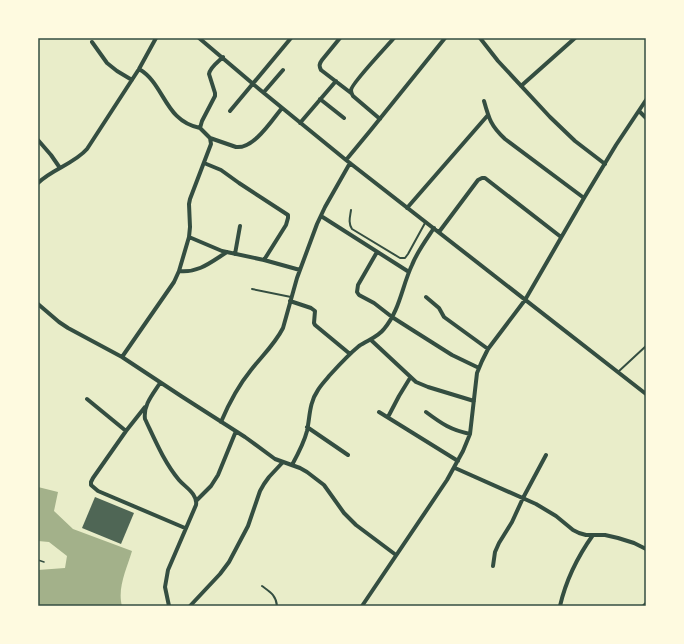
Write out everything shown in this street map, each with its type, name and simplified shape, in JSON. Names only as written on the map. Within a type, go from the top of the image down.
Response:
[{"type":"street","points":[[38,183],[78,157],[87,149],[139,69],[156,38]]},
{"type":"street","points":[[199,38],[346,160],[646,394]]},
{"type":"street","points":[[230,111],[291,38]]},
{"type":"street","points":[[340,38],[320,63],[319,67],[380,119]]},
{"type":"street","points":[[351,93],[351,88],[394,38]]},
{"type":"street","points":[[346,160],[445,38]]},
{"type":"street","points":[[480,38],[498,61],[550,117],[575,141],[604,164]]},
{"type":"street","points":[[521,86],[575,38]]},
{"type":"street","points":[[92,42],[107,63],[132,80]]},
{"type":"street","points":[[200,128],[202,120],[216,96],[209,74],[211,68],[223,57]]},
{"type":"street","points":[[139,69],[152,80],[163,99],[175,114],[188,125],[200,128],[210,138],[236,147],[245,146],[252,142],[259,136],[282,108]]},
{"type":"street","points":[[264,92],[283,70]]},
{"type":"street","points":[[300,123],[336,81]]},
{"type":"street","points":[[320,99],[344,118]]},
{"type":"street","points":[[362,606],[455,468],[470,434],[476,382],[479,368],[488,349],[525,300],[604,164],[646,100]]},
{"type":"street","points":[[484,101],[490,121],[495,129],[505,139],[584,198]]},
{"type":"street","points":[[639,111],[646,118]]},
{"type":"street","points":[[407,208],[488,115]]},
{"type":"street","points":[[122,357],[174,282],[179,271],[190,232],[189,204],[211,144],[210,138]]},
{"type":"street","points":[[38,140],[60,168]]},
{"type":"street","points":[[204,162],[221,170],[288,215],[286,225],[264,260]]},
{"type":"street","points":[[221,422],[239,386],[280,336],[300,270],[321,216],[350,163]]},
{"type":"street","points":[[439,232],[478,180],[485,178],[561,237]]},
{"type":"street","points":[[321,216],[409,272]]},
{"type":"street","points":[[235,254],[240,226]]},
{"type":"street","points":[[292,465],[301,446],[307,427],[309,410],[314,396],[350,354],[361,345],[376,337],[384,329],[399,302],[412,264],[434,228]]},
{"type":"street","points":[[189,237],[222,251],[300,270]]},
{"type":"street","points":[[179,271],[199,269],[227,252]]},
{"type":"street","points":[[377,252],[358,285],[357,292],[359,295],[374,303],[392,317],[452,355],[479,368]]},
{"type":"street","points":[[426,297],[439,308],[444,317],[488,349]]},
{"type":"street","points":[[291,299],[313,309],[315,311],[315,325],[350,354]]},
{"type":"street","points":[[38,304],[68,328],[122,357],[236,431],[275,459],[307,472],[324,485],[356,526],[396,555]]},
{"type":"street","points":[[371,340],[410,378],[421,385],[474,401]]},
{"type":"street","points":[[388,417],[410,378]]},
{"type":"street","points":[[160,383],[146,406],[126,431],[93,478],[91,485],[98,490],[186,528]]},
{"type":"street","points":[[87,399],[126,431]]},
{"type":"street","points":[[146,406],[144,413],[145,419],[162,454],[173,472],[192,493],[196,501]]},
{"type":"street","points":[[379,412],[458,461]]},
{"type":"street","points":[[426,412],[451,428],[470,434]]},
{"type":"street","points":[[307,427],[348,455]]},
{"type":"street","points":[[169,606],[165,587],[168,570],[196,501],[211,486],[215,479],[236,431]]},
{"type":"street","points":[[493,566],[497,548],[546,455]]},
{"type":"street","points":[[190,606],[220,574],[229,562],[248,526],[264,484],[283,462]]},
{"type":"street","points":[[455,468],[523,498],[546,510],[579,533],[586,535],[605,535],[627,540],[646,550]]},
{"type":"street","points":[[560,606],[567,582],[584,547],[593,535]]},
{"type":"lane","points":[[351,210],[349,222],[352,229],[400,258],[405,258],[408,254],[426,222]]},
{"type":"lane","points":[[252,289],[291,299]]},
{"type":"lane","points":[[618,372],[646,346]]},
{"type":"lane","points":[[262,586],[271,592],[275,597],[277,606]]},
{"type":"path","points":[[38,560],[44,562]]},
{"type":"shaded area","points":[[38,487],[58,492],[54,511],[73,529],[132,551],[122,585],[122,606],[38,606],[38,570],[65,568],[67,556],[49,542],[38,541]]},
{"type":"building","points":[[95,497],[134,513],[121,544],[82,528]]}]
